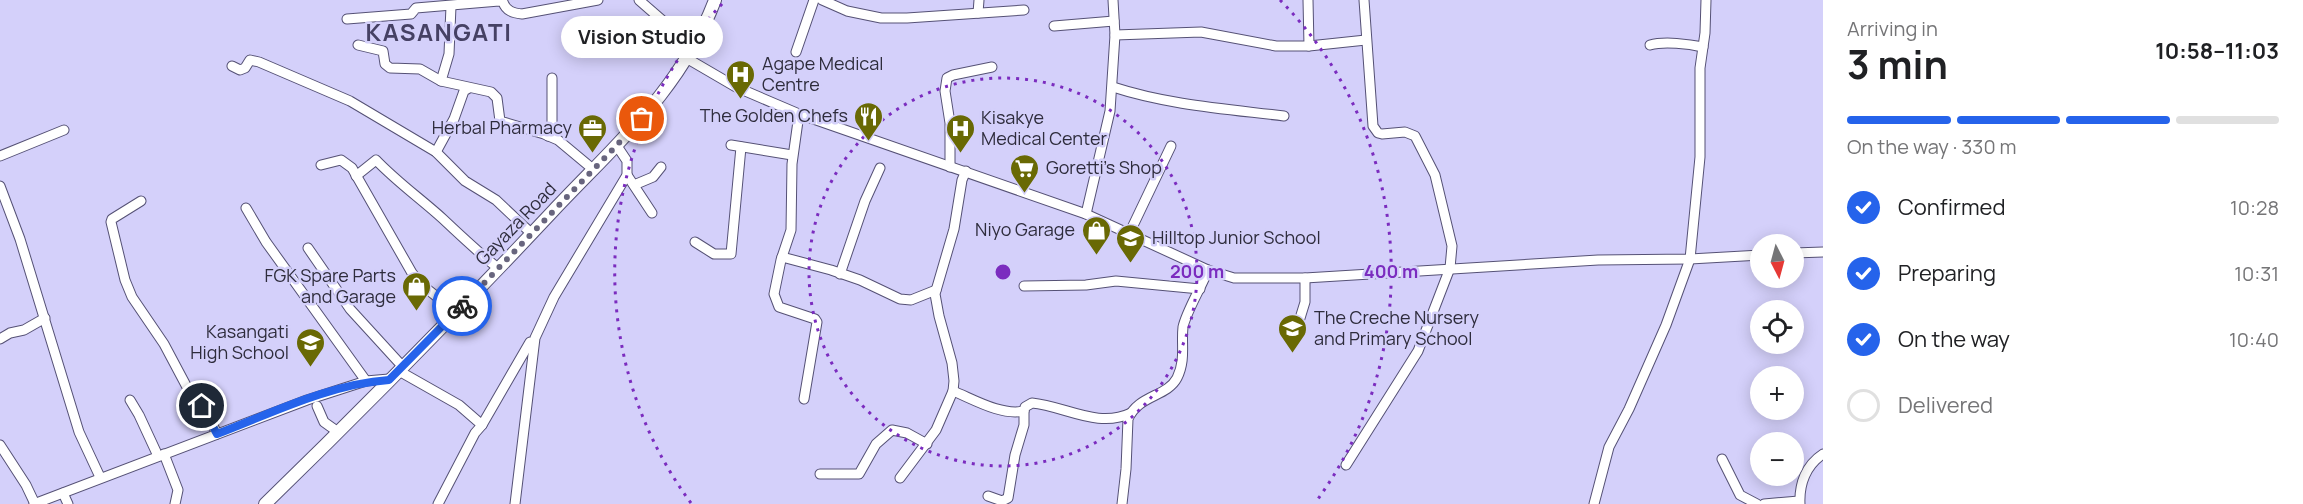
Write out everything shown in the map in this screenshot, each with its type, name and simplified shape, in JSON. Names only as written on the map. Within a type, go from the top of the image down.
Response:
[{"type":"main road","name":"Gayaza Road","points":[[265,504],[499,269],[651,108],[688,59],[715,0]]},
{"type":"street","points":[[347,19],[411,14],[413,4],[451,6],[499,1],[503,2],[505,7],[514,14],[522,14],[598,0]]},
{"type":"street","points":[[639,0],[663,21],[688,59],[736,87],[799,114],[1086,214],[1208,270],[1234,279],[1305,278],[1598,260],[1750,256]]},
{"type":"street","points":[[796,52],[814,0]]},
{"type":"street","points":[[822,0],[847,11],[881,18],[1024,9]]},
{"type":"street","points":[[978,13],[979,0]]},
{"type":"street","points":[[1086,214],[1106,132],[1113,87],[1115,35],[1113,0]]},
{"type":"street","points":[[1308,0],[1309,46]]},
{"type":"street","points":[[1346,465],[1418,351],[1450,268],[1452,246],[1435,175],[1427,155],[1413,134],[1405,132],[1382,134],[1378,133],[1373,126],[1364,0]]},
{"type":"street","points":[[1594,504],[1609,447],[1629,409],[1666,325],[1690,259],[1700,157],[1700,68],[1706,0]]},
{"type":"street","points":[[441,81],[449,54],[451,6]]},
{"type":"street","points":[[1054,26],[1114,21]]},
{"type":"street","points":[[1115,35],[1201,32],[1270,45],[1309,46],[1366,40]]},
{"type":"street","points":[[1650,45],[1660,42],[1703,47]]},
{"type":"street","points":[[358,45],[383,51],[385,64],[390,68],[420,69],[441,81],[495,94],[501,121],[558,140],[594,170]]},
{"type":"street","points":[[232,66],[242,70],[250,60],[269,65],[350,101],[436,152],[465,181],[496,200],[532,234]]},
{"type":"street","points":[[951,166],[951,123],[945,91],[947,78],[992,67]]},
{"type":"street","points":[[548,136],[553,112],[552,78]]},
{"type":"street","points":[[1113,87],[1142,97],[1171,103],[1284,116]]},
{"type":"street","points":[[436,152],[454,118],[464,91],[469,88]]},
{"type":"street","points":[[799,114],[792,154],[791,230],[774,288],[776,301],[784,310],[815,319],[818,326],[804,399]]},
{"type":"street","points":[[0,156],[64,130]]},
{"type":"street","points":[[438,504],[472,439],[627,175],[627,161],[617,146]]},
{"type":"street","points":[[694,242],[714,254],[731,254],[736,146],[792,154]]},
{"type":"street","points":[[1129,234],[1171,146]]},
{"type":"street","points":[[321,165],[341,160],[352,168],[412,273],[422,285],[456,312]]},
{"type":"street","points":[[356,176],[376,160],[408,192],[499,269]]},
{"type":"street","points":[[634,185],[653,177],[661,167]]},
{"type":"street","points":[[840,274],[865,201],[880,168]]},
{"type":"street","points":[[900,478],[936,430],[952,391],[954,381],[952,363],[939,316],[936,290],[954,228],[962,180],[966,171]]},
{"type":"street","points":[[627,175],[652,213]]},
{"type":"street","points":[[0,186],[20,239],[79,432],[100,477]]},
{"type":"street","points":[[141,201],[112,219],[111,222],[125,280],[135,302],[164,344],[189,391],[207,413],[217,434]]},
{"type":"street","points":[[246,208],[266,242],[366,381]]},
{"type":"street","points":[[308,248],[350,309],[401,369],[459,405],[482,425]]},
{"type":"street","points":[[1804,253],[1823,252]]},
{"type":"street","points":[[782,257],[860,280],[900,300],[911,300],[936,290]]},
{"type":"street","points":[[1105,423],[1130,416],[1143,401],[1176,381],[1182,364],[1184,324],[1208,270]]},
{"type":"street","points":[[1297,328],[1305,302],[1305,278]]},
{"type":"street","points":[[1024,286],[1086,285],[1116,281],[1200,289]]},
{"type":"street","points":[[0,339],[10,333],[24,330],[45,318]]},
{"type":"street","points":[[515,504],[532,354],[539,327]]},
{"type":"street","points":[[0,445],[26,485],[34,504],[307,400],[366,381],[389,380]]},
{"type":"street","points":[[952,391],[996,407],[1024,411]]},
{"type":"street","points":[[130,400],[178,490],[175,504]]},
{"type":"street","points":[[988,496],[1002,501],[1008,498],[1015,455],[1024,425],[1024,407],[1032,403],[1093,417],[1130,416]]},
{"type":"street","points":[[317,406],[324,422],[338,432]]},
{"type":"street","points":[[1122,504],[1130,416]]},
{"type":"street","points":[[820,474],[859,474],[876,444],[892,430],[907,433],[927,444]]},
{"type":"street","points":[[1764,504],[1800,502],[1805,472],[1810,464],[1823,454]]},
{"type":"street","points":[[1722,459],[1740,495],[1757,504]]},
{"type":"street","points":[[63,493],[68,504]]},
{"type":"way so far","points":[[462,306],[642,119]]},
{"type":"place","name":"Agape Medical Centre","points":[[741,100]]},
{"type":"place","name":"Vision Studio","points":[[642,119]]},
{"type":"place","name":"The Golden Chefs","points":[[869,142]]},
{"type":"place","name":"Herbal Pharmacy","points":[[593,154]]},
{"type":"place","name":"Kisakye Medical Center","points":[[960,154]]},
{"type":"place","name":"Goretti's Shop","points":[[1025,194]]},
{"type":"place","name":"Niyo Garage","points":[[1096,256]]},
{"type":"place","name":"Hilltop Junior School","points":[[1131,264]]},
{"type":"place","name":"FGK Spare Parts and Garage","points":[[417,312]]},
{"type":"place","name":"The Creche Nursery and Primary School","points":[[1293,354]]},
{"type":"place","name":"Kasangati High School","points":[[310,368]]},
{"type":"district","name":"KASANGATI","points":[[439,33]]},
{"type":"route","points":[[202,406],[217,434],[337,390],[366,381],[389,380],[462,306]]}]
